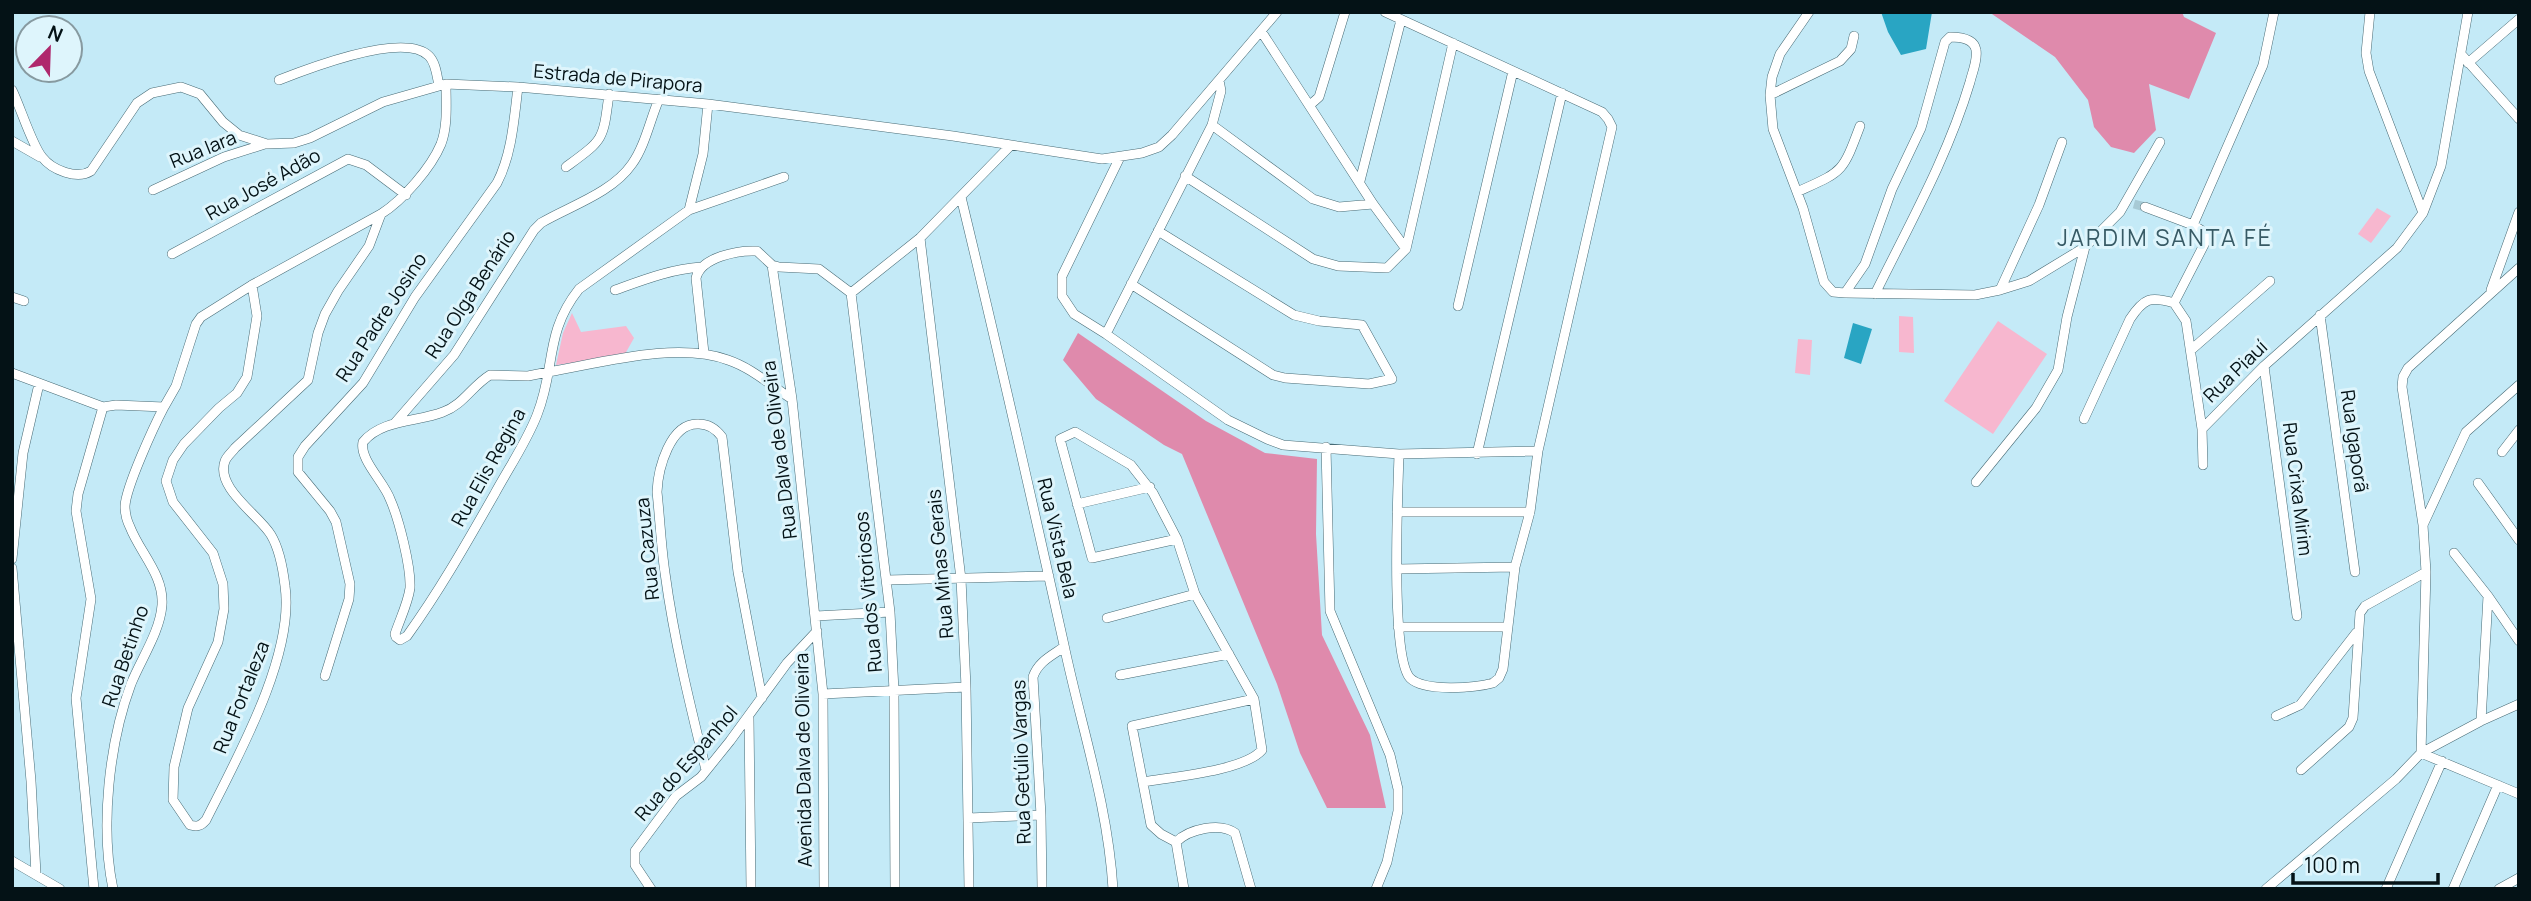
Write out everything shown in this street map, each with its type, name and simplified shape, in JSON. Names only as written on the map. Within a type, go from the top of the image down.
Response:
[{"type":"street","name":"Estrada de Pirapora","points":[[42,158],[70,174],[83,176],[96,164],[137,103],[152,93],[169,88],[191,89],[200,94],[223,122],[239,135],[267,144],[294,143],[310,138],[383,102],[443,85],[518,87],[708,104],[1011,145],[1079,157],[1120,157],[1142,153],[1159,146],[1172,135],[1277,12]]},
{"type":"street","points":[[1310,106],[1320,97],[1345,12]]},
{"type":"street","points":[[1385,12],[1602,112],[1608,118],[1612,131],[1538,451],[1530,512],[1515,567],[1503,669],[1496,681],[1489,684],[1432,688],[1419,684],[1407,674],[1398,627],[1399,454]]},
{"type":"street","points":[[1809,12],[1780,54],[1772,77],[1770,95],[1773,129],[1797,192],[1824,282],[1833,292],[1975,295],[2029,281],[2085,247],[2130,203],[2137,180],[2160,142]]},
{"type":"street","points":[[2193,225],[2263,65],[2274,12]]},
{"type":"street","points":[[2360,12],[2369,17],[2366,52],[2369,71],[2423,213]]},
{"type":"street","name":"Rua Piauí","points":[[2203,465],[2202,429],[2264,366],[2397,248],[2423,213],[2441,166],[2468,12]]},
{"type":"street","points":[[2468,63],[2519,19]]},
{"type":"street","points":[[1360,181],[1401,20]]},
{"type":"street","points":[[1261,31],[1373,204],[1406,249]]},
{"type":"street","points":[[1770,95],[1840,61],[1851,49],[1854,36]]},
{"type":"street","points":[[1845,293],[1865,264],[1892,189],[1920,128],[1945,42],[1950,37],[1961,37],[1972,43],[1977,51],[1964,102],[1936,170],[1875,294]]},
{"type":"street","points":[[1185,176],[1313,259],[1338,266],[1387,268],[1406,249],[1453,43]]},
{"type":"street","points":[[279,80],[360,53],[401,47],[426,53],[443,85]]},
{"type":"street","points":[[2461,54],[2519,119]]},
{"type":"street","points":[[1458,306],[1513,71]]},
{"type":"street","points":[[1106,334],[1212,125],[1222,92],[1219,80]]},
{"type":"street","name":"Rua Betinho","points":[[113,889],[106,825],[117,736],[125,700],[158,624],[162,602],[156,575],[130,527],[125,507],[135,474],[176,386],[196,324],[211,310],[381,214],[406,195],[441,144],[445,121],[443,85]]},
{"type":"street","name":"Rua Padre Josino","points":[[325,676],[349,598],[350,584],[336,522],[298,472],[298,457],[363,383],[434,268],[497,183],[505,165],[512,135],[518,87]]},
{"type":"street","points":[[12,90],[42,158]]},
{"type":"street","points":[[1476,454],[1562,93]]},
{"type":"street","points":[[566,167],[593,147],[602,135],[610,94]]},
{"type":"street","name":"Rua Olga Benário","points":[[393,425],[454,355],[534,230],[541,223],[612,184],[625,173],[637,155],[659,99]]},
{"type":"street","points":[[689,210],[703,154],[708,104]]},
{"type":"street","points":[[1212,125],[1313,200],[1339,206],[1373,204]]},
{"type":"street","points":[[1797,192],[1839,171],[1860,126]]},
{"type":"street","points":[[12,141],[42,158]]},
{"type":"street","points":[[2000,290],[2039,205],[2062,142]]},
{"type":"street","name":"Rua Iara","points":[[153,190],[224,157],[267,144]]},
{"type":"street","points":[[615,290],[686,268],[701,267],[715,259],[757,251],[772,265],[819,269],[851,293],[920,238],[1011,145]]},
{"type":"street","points":[[1120,157],[1061,283],[1062,296],[1070,310],[1240,427],[1283,445],[1399,454],[1538,451]]},
{"type":"street","name":"Rua José Adão","points":[[172,254],[348,159],[366,165],[406,195]]},
{"type":"street","name":"Rua Elis Regina","points":[[393,425],[368,436],[362,447],[390,499],[409,574],[409,595],[395,634],[396,638],[403,639],[441,589],[530,432],[538,412],[557,325],[579,289],[689,210],[784,177]]},
{"type":"street","name":"Rua Vista Bela","points":[[961,197],[1108,834],[1113,889]]},
{"type":"street","points":[[2146,207],[2193,225],[2209,235],[2174,303]]},
{"type":"street","points":[[2490,293],[2519,212]]},
{"type":"street","name":"Rua Fortaleza","points":[[252,285],[257,316],[247,377],[237,393],[184,444],[173,460],[166,481],[173,502],[214,553],[223,584],[224,608],[218,642],[188,708],[174,767],[173,800],[190,825],[202,825],[223,786],[277,662],[286,621],[287,599],[277,548],[271,534],[232,492],[224,470],[225,460],[308,380],[317,333],[325,314],[376,234],[381,214]]},
{"type":"street","points":[[1131,284],[1273,375],[1369,384],[1392,379],[1362,325],[1294,316],[1158,231]]},
{"type":"street","name":"Rua Minas Gerais","points":[[920,238],[961,579],[966,687],[969,889]]},
{"type":"street","points":[[1976,482],[2036,408],[2059,370],[2067,317],[2085,247]]},
{"type":"street","name":"Rua Dalva de Oliveira","points":[[772,265],[792,399],[817,631]]},
{"type":"street","points":[[701,267],[696,278],[704,353]]},
{"type":"street","points":[[2421,753],[2426,572],[2423,525],[2402,387],[2403,377],[2425,352],[2519,268]]},
{"type":"street","points":[[2191,350],[2270,281]]},
{"type":"street","name":"Rua dos Vitoriosos","points":[[851,293],[890,612],[894,691],[895,889]]},
{"type":"street","points":[[12,297],[24,301]]},
{"type":"street","points":[[2084,419],[2130,319],[2146,300],[2158,299],[2174,303],[2186,321],[2202,429]]},
{"type":"street","name":"Rua Igaporã","points":[[2320,315],[2355,572]]},
{"type":"street","points":[[393,425],[442,413],[455,407],[490,375],[528,376],[668,352],[704,353],[730,360],[755,372],[792,399]]},
{"type":"street","name":"Rua Crixa Mirim","points":[[2264,366],[2297,616]]},
{"type":"street","points":[[12,373],[103,407],[164,407]]},
{"type":"street","points":[[12,559],[15,502],[39,384]]},
{"type":"street","points":[[2423,525],[2466,432],[2519,385]]},
{"type":"street","points":[[94,889],[76,698],[91,600],[76,511],[78,494],[103,407]]},
{"type":"street","name":"Rua Cazuza","points":[[706,770],[686,691],[671,613],[657,492],[660,471],[671,444],[682,427],[691,424],[711,427],[722,437],[738,572],[762,698]]},
{"type":"street","points":[[2502,452],[2519,429]]},
{"type":"street","points":[[1143,782],[1235,766],[1256,757],[1262,750],[1254,699],[1195,594],[1177,539],[1150,487],[1131,464],[1075,432],[1060,439],[1092,558],[1177,539]]},
{"type":"street","points":[[1326,447],[1330,611],[1390,755],[1398,789],[1398,811],[1387,862],[1376,889]]},
{"type":"street","points":[[12,449],[23,453]]},
{"type":"street","points":[[2478,483],[2519,540]]},
{"type":"street","points":[[1077,504],[1150,487]]},
{"type":"street","points":[[1398,512],[1530,512]]},
{"type":"street","points":[[2454,553],[2519,641]]},
{"type":"street","points":[[1397,569],[1515,567]]},
{"type":"street","points":[[12,568],[32,781],[36,874]]},
{"type":"street","points":[[2301,770],[2349,727],[2353,718],[2360,613],[2365,606],[2426,572]]},
{"type":"street","points":[[887,580],[1049,576]]},
{"type":"street","points":[[1107,618],[1195,594]]},
{"type":"street","points":[[2481,721],[2488,596]]},
{"type":"street","points":[[816,616],[890,612]]},
{"type":"street","points":[[1398,627],[1508,627]]},
{"type":"street","name":"Avenida Dalva de Oliveira","points":[[817,631],[823,694],[824,889]]},
{"type":"street","name":"Rua do Espanhol","points":[[651,889],[635,866],[635,851],[676,796],[706,770],[749,718],[787,663],[817,631]]},
{"type":"street","points":[[2276,716],[2300,705],[2357,633]]},
{"type":"street","name":"Rua Getúlio Vargas","points":[[1042,889],[1041,815],[1033,677],[1042,662],[1064,648]]},
{"type":"street","points":[[1120,674],[1229,654]]},
{"type":"street","points":[[823,694],[966,687]]},
{"type":"street","points":[[1176,842],[1151,825],[1132,726],[1254,699]]},
{"type":"street","points":[[12,708],[24,710]]},
{"type":"street","points":[[2266,889],[2396,779],[2421,753],[2481,721],[2517,708]]},
{"type":"street","points":[[749,718],[751,889]]},
{"type":"street","points":[[2421,753],[2519,794]]},
{"type":"street","points":[[2386,889],[2442,761]]},
{"type":"street","points":[[2453,889],[2498,785]]},
{"type":"street","points":[[968,818],[1041,815]]},
{"type":"street","points":[[1176,842],[1191,832],[1220,827],[1232,830],[1251,889]]},
{"type":"street","points":[[1176,842],[1184,889]]},
{"type":"street","points":[[12,860],[60,889]]},
{"type":"street","points":[[2499,889],[2519,878]]},
{"type":"shaded area","points":[[1989,12],[2182,12],[2184,17],[2216,33],[2189,99],[2149,84],[2156,130],[2134,153],[2111,147],[2094,127],[2088,100],[2055,57]]},
{"type":"shaded area","points":[[2377,208],[2391,216],[2371,243],[2358,234]]},
{"type":"shaded area","points":[[572,313],[581,332],[626,326],[634,338],[625,354],[556,365],[563,333]]},
{"type":"shaded area","points":[[1899,316],[1913,317],[1914,353],[1899,352]]},
{"type":"shaded area","points":[[1998,321],[2047,354],[1993,434],[1944,401]]},
{"type":"shaded area","points":[[1078,333],[1206,421],[1265,453],[1317,459],[1316,534],[1322,635],[1370,735],[1386,808],[1327,808],[1300,753],[1277,684],[1182,454],[1164,445],[1096,399],[1063,360]]},
{"type":"shaded area","points":[[1798,339],[1812,340],[1810,375],[1795,373]]},
{"type":"water","points":[[1881,12],[1932,12],[1926,49],[1901,55]]},
{"type":"water","points":[[1853,323],[1872,329],[1861,364],[1844,358]]},
{"type":"tunnel","points":[[2134,204],[2145,207]]},
{"type":"district","name":"JARDIM SANTA FÉ","points":[[2165,237]]}]
